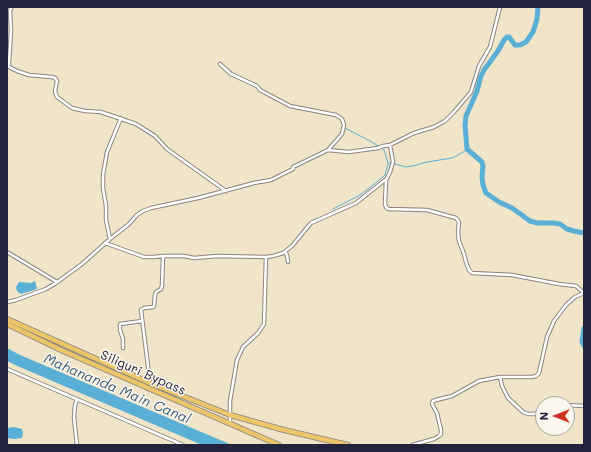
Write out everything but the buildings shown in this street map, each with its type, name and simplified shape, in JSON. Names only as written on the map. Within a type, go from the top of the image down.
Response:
[{"type":"highway","points":[[7,319],[150,383],[230,415],[284,430],[348,445]]},
{"type":"highway","name":"Siliguri Bypass","points":[[7,324],[61,350],[279,445]]},
{"type":"street","points":[[12,7],[10,10],[11,31],[8,63],[9,67],[18,72],[30,75],[55,78],[57,81],[55,91],[57,98],[72,108],[101,112],[136,124],[155,136],[167,149],[226,191]]},
{"type":"street","points":[[328,150],[349,152],[378,148],[390,145],[414,133],[434,127],[445,121],[471,92],[479,66],[490,47],[500,7]]},
{"type":"street","points":[[7,302],[46,288],[57,282],[82,264],[143,211],[270,180],[328,150],[342,134],[344,125],[342,119],[336,115],[290,106],[260,90],[258,86],[231,74],[220,64]]},
{"type":"street","points":[[110,239],[106,220],[103,175],[107,152],[121,118]]},
{"type":"street","points":[[390,145],[393,162],[386,180],[385,204],[388,209],[427,210],[456,218],[459,222],[459,241],[469,270],[472,273],[512,275],[576,286],[584,293],[575,297],[566,305],[554,321],[547,337],[539,373],[536,376],[500,377],[479,381],[452,396],[433,401],[432,404],[437,413],[441,434],[434,439],[412,445]]},
{"type":"street","points":[[105,243],[144,257],[266,257],[285,252],[292,246],[311,223],[356,204],[386,180]]},
{"type":"street","points":[[7,252],[57,282]]},
{"type":"street","points":[[285,252],[288,262]]},
{"type":"street","points":[[150,389],[141,310],[154,306],[154,295],[162,286],[163,256]]},
{"type":"street","points":[[230,423],[230,401],[237,360],[243,347],[258,333],[264,324],[266,257]]},
{"type":"street","points":[[123,348],[120,324],[142,321]]},
{"type":"street","points":[[7,369],[183,445]]},
{"type":"street","points":[[500,377],[502,386],[508,398],[524,412],[528,414],[535,414]]},
{"type":"street","points":[[77,398],[74,417],[76,424],[77,445]]},
{"type":"water","points":[[35,281],[37,289],[21,294],[17,291],[16,287],[19,282],[31,283]]},
{"type":"water","points":[[7,348],[20,355],[232,445],[202,445],[15,365],[7,361]]},
{"type":"water","points":[[14,427],[22,429],[22,438],[7,438],[7,428]]},
{"type":"waterway","points":[[538,7],[537,19],[533,32],[526,42],[520,45],[515,45],[509,37],[507,37],[484,70],[466,116],[465,125],[467,149],[482,162],[483,185],[486,193],[499,202],[512,208],[530,221],[537,223],[560,224],[567,229],[584,233]]},
{"type":"waterway","points":[[345,128],[384,150],[388,163]]},
{"type":"waterway","points":[[333,209],[360,195],[373,185],[385,175],[388,164],[391,163],[406,167],[412,166],[452,158],[467,149]]},
{"type":"waterway","points":[[584,328],[582,342],[584,346]]},
{"type":"water label","name":"Mahananda Main Canal","points":[[117,389]]}]
